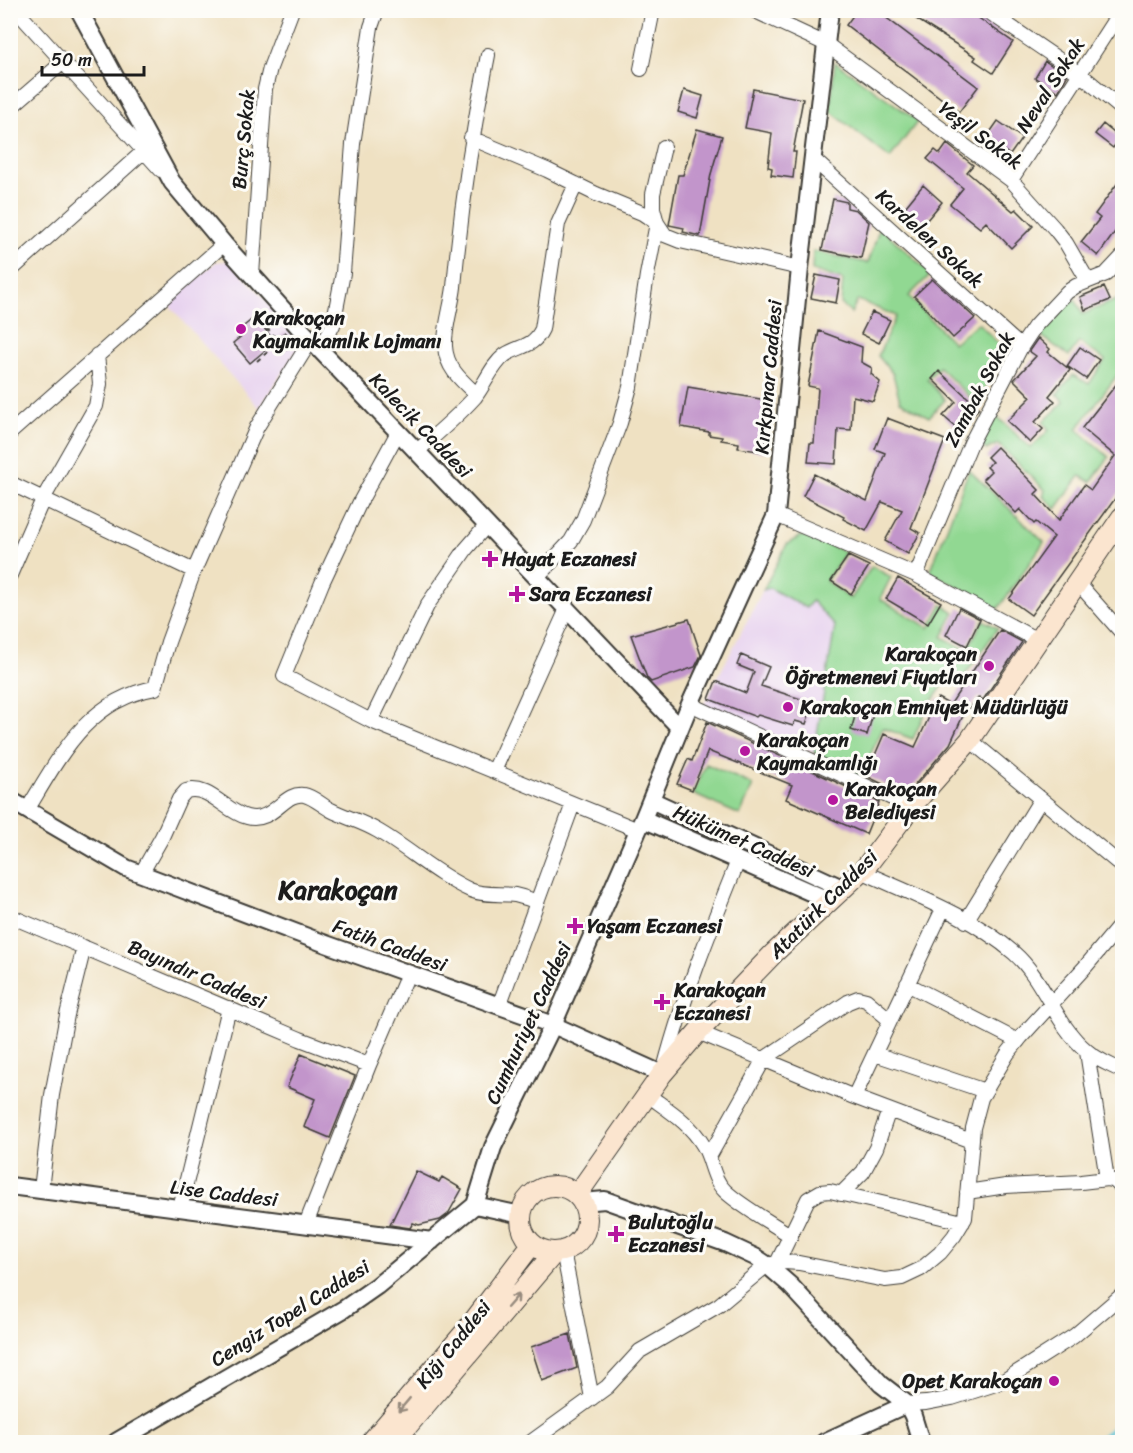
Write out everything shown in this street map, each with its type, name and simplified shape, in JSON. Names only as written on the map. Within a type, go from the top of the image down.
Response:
[{"type":"main road","name":"Atatürk Caddesi","points":[[580,1199],[662,1074],[698,1032],[774,953],[861,871],[911,807],[970,740],[1122,517]]},
{"type":"main road","points":[[394,1443],[559,1252],[577,1242],[586,1229],[586,1210],[580,1199],[561,1187],[543,1188],[528,1198],[521,1215],[523,1231],[532,1244],[547,1252],[559,1252]]},
{"type":"main road","name":"Kiğı Caddesi","points":[[372,1443],[466,1331],[532,1244]]},
{"type":"street","points":[[16,10],[172,182]]},
{"type":"street","name":"Kalecik Caddesi","points":[[79,10],[172,182],[315,345],[680,728]]},
{"type":"street","name":"Burç Sokak","points":[[252,275],[265,89],[270,68],[292,10]]},
{"type":"street","points":[[27,810],[70,741],[92,718],[116,701],[138,691],[155,688],[168,642],[194,571],[257,427],[315,345],[333,326],[343,273],[354,132],[371,27],[377,10]]},
{"type":"street","points":[[640,69],[653,10]]},
{"type":"street","name":"Yeşil Sokak","points":[[753,10],[826,44],[1011,180],[1066,243],[1088,281]]},
{"type":"street","name":"Kırkpınar Caddesi","points":[[680,728],[776,515],[800,268],[830,10]]},
{"type":"street","points":[[986,10],[1080,74],[1122,109]]},
{"type":"street","name":"Neval Sokak","points":[[1011,180],[1121,10]]},
{"type":"street","points":[[476,394],[450,366],[445,345],[471,138],[488,55]]},
{"type":"street","points":[[10,108],[62,63]]},
{"type":"street","points":[[471,138],[642,213],[657,223]]},
{"type":"street","points":[[664,147],[652,194],[657,223],[665,235],[680,241],[800,268]]},
{"type":"street","points":[[10,271],[144,151]]},
{"type":"street","name":"Kardelen Sokak","points":[[813,159],[1021,347]]},
{"type":"street","points":[[417,451],[453,421],[476,394],[502,357],[531,344],[538,338],[542,329],[558,224],[576,184]]},
{"type":"street","points":[[537,578],[571,541],[583,520],[620,423],[630,387],[657,223]]},
{"type":"street","points":[[10,433],[224,244]]},
{"type":"street","name":"Zambak Sokak","points":[[916,575],[971,443],[1021,347],[1035,326],[1067,292],[1106,274],[1122,258]]},
{"type":"street","points":[[10,575],[43,499],[96,406],[100,384],[97,356]]},
{"type":"street","points":[[398,432],[360,502],[322,584],[284,676],[371,722],[573,804],[640,825]]},
{"type":"street","points":[[10,483],[194,571]]},
{"type":"street","points":[[776,515],[916,575],[1039,641]]},
{"type":"street","points":[[371,722],[428,604],[466,549],[487,525]]},
{"type":"street","points":[[1078,583],[1122,633]]},
{"type":"street","points":[[494,771],[567,609]]},
{"type":"street","points":[[690,704],[911,807]]},
{"type":"street","name":"Cumhuriyet Caddesi","points":[[475,1205],[493,1147],[553,1025],[680,728]]},
{"type":"street","points":[[970,740],[1122,866]]},
{"type":"street","points":[[141,874],[162,837],[179,799],[186,791],[199,789],[240,816],[253,819],[272,813],[292,797],[306,795],[318,804],[379,831],[450,879],[472,891],[515,895],[537,902]]},
{"type":"street","points":[[966,921],[1041,799]]},
{"type":"street","name":"Fatih Caddesi","points":[[10,800],[126,868],[408,974],[553,1025],[662,1074]]},
{"type":"street","points":[[651,800],[835,894]]},
{"type":"street","points":[[499,1006],[573,804]]},
{"type":"street","name":"Hükümet Caddesi","points":[[640,825],[835,894]]},
{"type":"street","points":[[662,1074],[678,1015],[694,970],[738,861]]},
{"type":"street","points":[[861,871],[966,921],[1015,953],[1031,972],[1072,1036],[1087,1052],[1122,1071]]},
{"type":"street","points":[[854,1096],[943,909]]},
{"type":"street","name":"Bayındır Caddesi","points":[[10,916],[369,1065]]},
{"type":"street","points":[[772,1264],[784,1262],[813,1265],[885,1280],[902,1278],[921,1269],[940,1253],[965,1218],[971,1141],[981,1098],[1008,1053],[1122,923]]},
{"type":"street","points":[[40,1190],[52,1095],[84,947]]},
{"type":"street","points":[[306,1224],[408,974]]},
{"type":"street","points":[[908,984],[1018,1041]]},
{"type":"street","points":[[709,1157],[764,1059],[848,1002],[858,998],[866,1000],[890,1020]]},
{"type":"street","points":[[180,1208],[229,1008]]},
{"type":"street","points":[[698,1032],[971,1141]]},
{"type":"street","points":[[1087,1052],[1107,1179]]},
{"type":"street","points":[[875,1054],[985,1091]]},
{"type":"street","points":[[648,1095],[686,1124],[701,1142],[709,1157],[715,1177],[724,1190],[791,1236]]},
{"type":"street","points":[[841,1194],[863,1172],[876,1148],[889,1110]]},
{"type":"street","points":[[967,1192],[1005,1186],[1107,1179],[1115,1181],[1122,1188]]},
{"type":"street","name":"Lise Caddesi","points":[[10,1186],[432,1241]]},
{"type":"street","points":[[531,1443],[592,1398],[620,1374],[640,1351],[719,1305],[772,1264],[791,1236],[812,1196],[824,1191],[963,1222]]},
{"type":"street","points":[[580,1199],[605,1200],[725,1243],[772,1264],[881,1384],[910,1410],[921,1443]]},
{"type":"street","points":[[475,1205],[521,1215]]},
{"type":"street","name":"Cengiz Topel Caddesi","points":[[116,1443],[344,1309],[377,1286],[475,1205]]},
{"type":"street","points":[[559,1252],[592,1398]]},
{"type":"street","points":[[824,1443],[926,1403],[952,1398],[1002,1382],[1074,1336],[1122,1295]]},
{"type":"path","points":[[256,361],[270,350],[266,346],[276,338],[268,329]]},
{"type":"shaded area","name":"Karakoçan Kaymakamlık Lojmanı","points":[[230,261],[303,341],[259,408],[168,304],[216,262]]},
{"type":"shaded area","points":[[770,588],[805,607],[812,601],[835,626],[825,703],[814,753],[703,706],[763,590]]},
{"type":"green space","points":[[835,62],[918,121],[890,158],[830,111]]},
{"type":"green space","points":[[880,227],[931,274],[909,296],[953,343],[978,323],[1006,351],[976,403],[939,367],[927,379],[945,400],[929,417],[900,401],[893,374],[878,356],[896,316],[858,300],[851,313],[841,304],[843,280],[812,270],[813,251],[868,263]]},
{"type":"green space","points":[[1121,298],[1122,369],[1077,429],[1109,457],[1091,482],[1080,476],[1056,509],[1043,496],[1045,490],[998,444],[986,450],[979,442],[995,415],[1031,448],[1049,430],[1043,422],[1064,402],[1057,394],[1073,375],[1089,384],[1105,360],[1079,342],[1069,356],[1040,335],[1062,309],[1075,299],[1083,314]]},
{"type":"green space","points":[[969,470],[1044,542],[998,609],[930,572]]},
{"type":"green space","points":[[801,536],[808,536],[846,552],[826,581],[851,599],[872,566],[891,577],[880,599],[929,628],[942,605],[955,612],[942,637],[967,650],[983,620],[998,628],[959,684],[948,679],[927,708],[913,739],[883,728],[859,779],[814,753],[835,626],[812,601],[806,608],[770,588],[763,590],[787,544]]},
{"type":"green space","points":[[706,764],[753,785],[740,815],[693,794]]},
{"type":"building","points":[[857,10],[888,10],[884,16],[978,87],[959,112],[846,25]]},
{"type":"building","points":[[902,10],[967,10],[1013,42],[993,73],[974,60],[976,57]]},
{"type":"building","points":[[1045,61],[1067,76],[1058,92],[1035,78]]},
{"type":"building","points":[[753,89],[803,99],[793,152],[796,152],[793,178],[771,175],[772,168],[768,167],[772,133],[745,128]]},
{"type":"building","points":[[684,90],[703,96],[697,118],[678,112]]},
{"type":"building","points":[[998,121],[1022,138],[1010,155],[986,138]]},
{"type":"building","points":[[1103,124],[1120,138],[1113,148],[1095,134]]},
{"type":"building","points":[[697,129],[722,136],[711,174],[700,236],[683,232],[684,228],[669,225],[678,175],[683,175]]},
{"type":"building","points":[[947,144],[973,165],[967,172],[1013,211],[1016,209],[1033,226],[1011,248],[986,222],[980,228],[950,204],[963,188],[927,159],[935,150],[940,154]]},
{"type":"building","points":[[1122,177],[1122,222],[1098,256],[1081,242],[1100,218],[1095,214]]},
{"type":"building","points":[[923,185],[942,202],[921,227],[902,211]]},
{"type":"building","points":[[833,199],[847,202],[847,208],[856,210],[869,222],[861,258],[822,250]]},
{"type":"building","points":[[816,275],[840,280],[836,303],[811,298]]},
{"type":"building","points":[[932,279],[975,318],[953,338],[914,296]]},
{"type":"building","points":[[1104,287],[1110,300],[1085,310],[1080,297]]},
{"type":"building","points":[[872,312],[890,320],[879,343],[861,334]]},
{"type":"building","name":"Karakoçan Kaymakamlık Lojmanı","points":[[255,317],[275,342],[250,363],[233,343],[243,335],[239,330]]},
{"type":"building","points":[[819,331],[862,347],[861,362],[872,368],[871,374],[880,382],[873,401],[853,396],[851,430],[838,429],[836,464],[808,462],[810,443],[814,443],[818,388],[808,386]]},
{"type":"building","points":[[285,332],[294,342],[284,351],[275,340]]},
{"type":"building","points":[[1038,338],[1050,349],[1048,352],[1070,370],[1049,396],[1055,401],[1035,422],[1043,429],[1030,443],[1007,421],[1031,397],[1014,380],[1036,356],[1029,351]]},
{"type":"building","points":[[1080,347],[1099,360],[1086,379],[1067,366]]},
{"type":"building","points":[[939,371],[979,408],[959,430],[943,416],[956,402],[932,379]]},
{"type":"building","points":[[1122,377],[1122,489],[1031,615],[1009,599],[1054,537],[1036,522],[1034,524],[1020,509],[1016,513],[983,479],[991,471],[987,467],[992,462],[987,457],[997,447],[1039,490],[1035,494],[1059,520],[1084,485],[1091,490],[1115,456],[1082,428]]},
{"type":"building","points":[[688,387],[772,401],[764,452],[738,448],[739,443],[721,440],[722,437],[709,435],[709,432],[681,427]]},
{"type":"building","points":[[887,418],[945,440],[911,528],[920,533],[908,554],[885,541],[902,510],[882,502],[866,531],[803,496],[814,474],[867,501],[885,453],[875,449]]},
{"type":"building","points":[[848,556],[869,566],[851,594],[831,581]]},
{"type":"building","points":[[898,578],[941,602],[928,624],[886,599]]},
{"type":"building","points":[[959,608],[980,619],[967,646],[946,635]]},
{"type":"building","points":[[689,619],[701,655],[695,667],[651,682],[647,678],[631,635]]},
{"type":"building","points":[[1000,630],[1022,642],[983,700],[979,697],[962,718],[950,744],[906,795],[866,776],[884,734],[915,747],[938,698],[950,705]]},
{"type":"building","points":[[741,655],[769,667],[761,686],[813,703],[806,724],[795,721],[793,726],[758,715],[756,717],[709,699],[716,681],[746,693],[754,672],[737,665]]},
{"type":"building","points":[[858,706],[874,711],[867,735],[851,730]]},
{"type":"building","points":[[707,722],[879,802],[866,834],[786,799],[792,785],[708,751],[692,790],[677,784],[688,759],[692,761]]},
{"type":"building","points":[[301,1054],[355,1076],[330,1138],[304,1127],[315,1099],[287,1087]]},
{"type":"building","points":[[416,1171],[439,1182],[442,1177],[462,1189],[448,1214],[440,1220],[419,1225],[413,1223],[410,1228],[390,1225]]},
{"type":"building","points":[[570,1334],[577,1368],[542,1381],[531,1347]]},
{"type":"waterway","points":[[1095,1442],[1122,1421]]},
{"type":"place","name":"Karakoçan Kaymakamlık Lojmanı","points":[[241,329]]},
{"type":"place","name":"Hayat Eczanesi","points":[[490,559]]},
{"type":"place","name":"Sara Eczanesi","points":[[517,594]]},
{"type":"place","name":"Karakoçan Öğretmenevi Fiyatları","points":[[989,666]]},
{"type":"place","name":"Karakoçan Emniyet Müdürlüğü","points":[[788,707]]},
{"type":"place","name":"Karakoçan Kaymakamlığı","points":[[745,751]]},
{"type":"place","name":"Karakoçan Belediyesi","points":[[833,800]]},
{"type":"place","name":"Yaşam Eczanesi","points":[[575,926]]},
{"type":"place","name":"Karakoçan Eczanesi","points":[[662,1002]]},
{"type":"place","name":"Bulutoğlu Eczanesi","points":[[616,1234]]},
{"type":"place","name":"Opet Karakoçan","points":[[1054,1381]]},
{"type":"district","name":"Karakoçan","points":[[338,890]]}]
